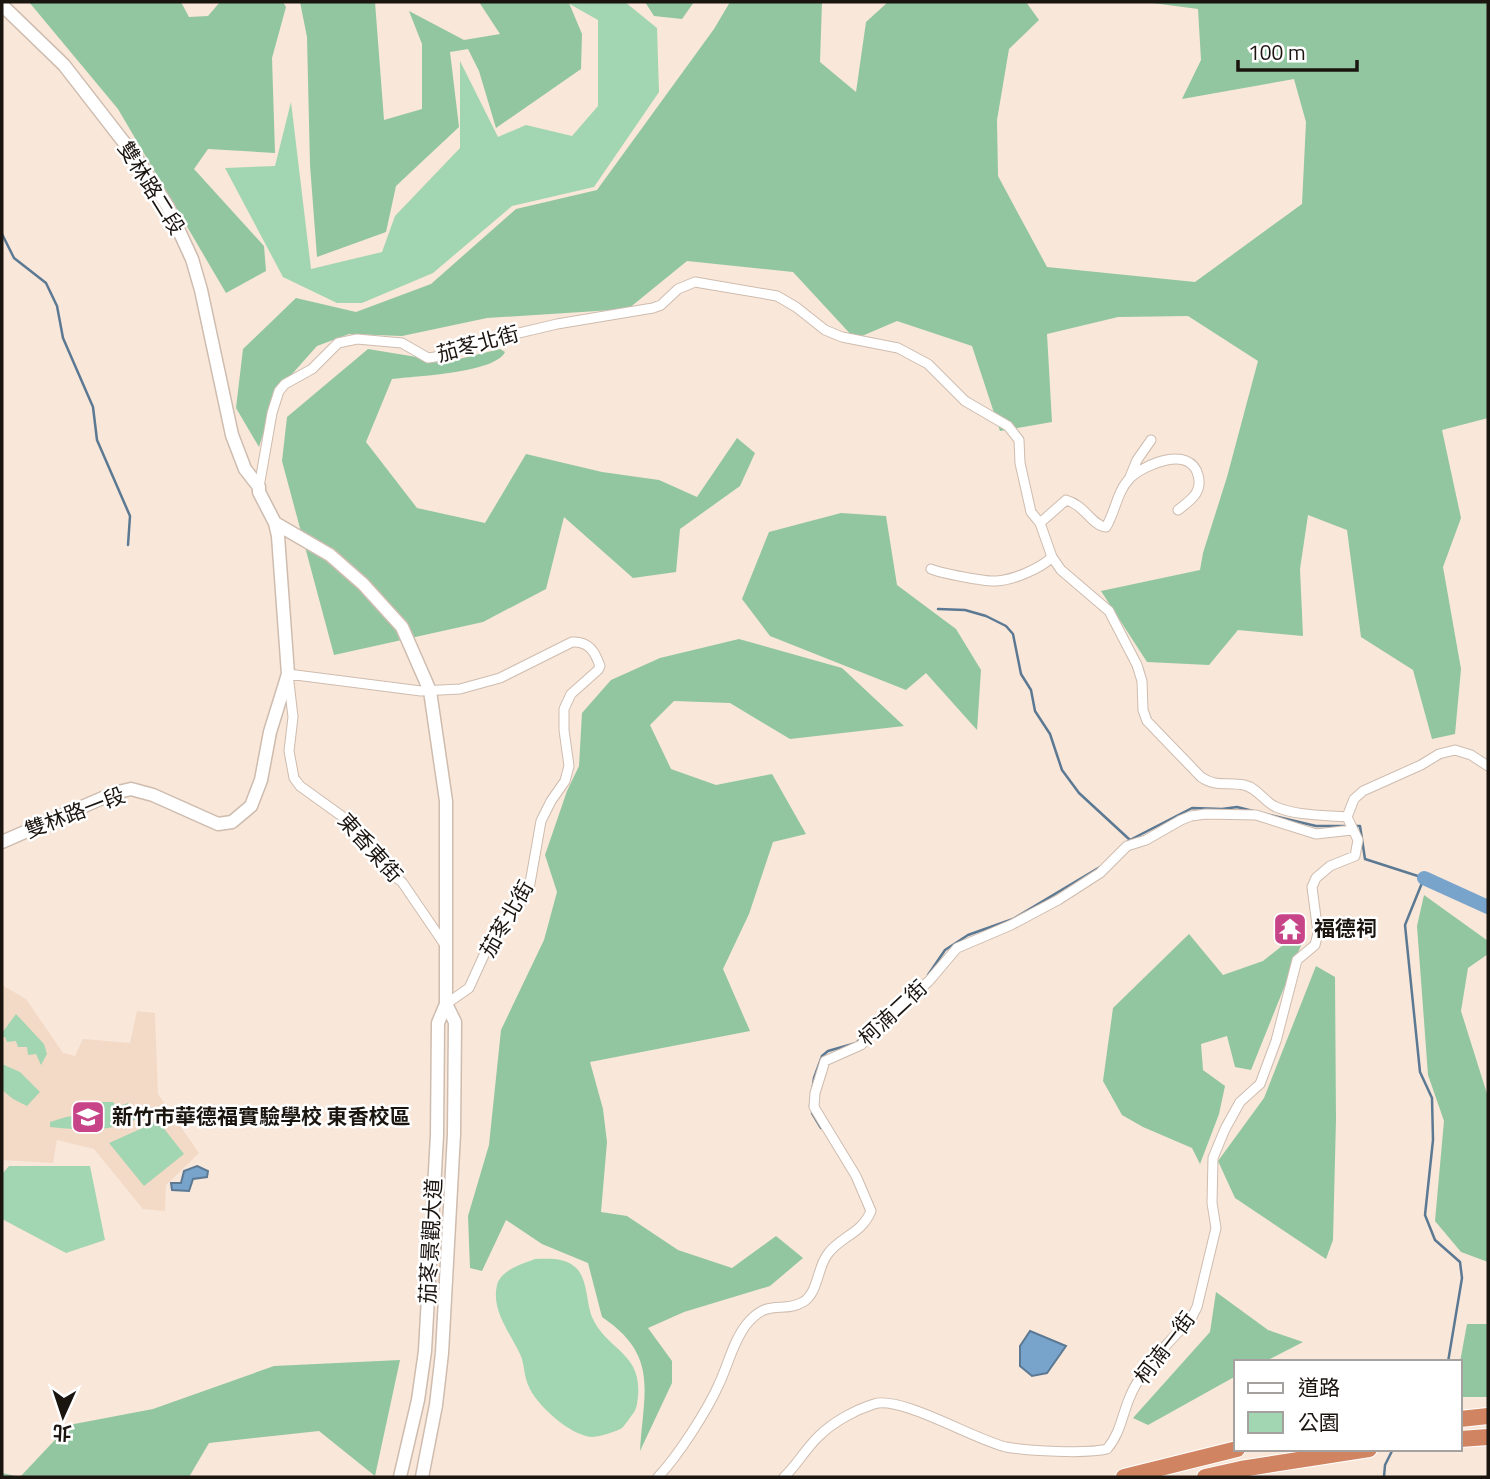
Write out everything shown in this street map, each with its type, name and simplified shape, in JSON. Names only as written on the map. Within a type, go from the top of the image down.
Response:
[{"type":"highway","points":[[1462,1419],[1488,1416]]},
{"type":"highway","points":[[1462,1439],[1488,1437]]},
{"type":"highway","points":[[1131,1475],[1234,1450]]},
{"type":"highway","points":[[1205,1477],[1356,1451]]},
{"type":"street","name":"雙林路二段","points":[[2,5],[64,65],[140,163],[168,207],[198,278],[234,442],[245,469],[259,487]]},
{"type":"street","name":"茄苳北街","points":[[259,487],[272,413],[279,391],[285,384],[312,369],[338,343],[357,339],[402,343],[429,358],[465,346],[557,324],[653,308],[661,305],[678,289],[695,282],[777,296],[825,330],[842,337],[898,348],[928,364],[965,401],[1008,426],[1019,440],[1023,479],[1031,512],[1040,523],[1052,557],[1061,570],[1109,611],[1137,665],[1142,681],[1143,710],[1147,722],[1201,777],[1209,783],[1245,785],[1261,794],[1272,806],[1292,812],[1348,817]]},
{"type":"street","points":[[1040,523],[1066,500],[1074,502],[1099,526],[1107,527],[1137,460],[1151,440]]},
{"type":"street","points":[[1129,479],[1150,464],[1166,460],[1189,461],[1194,464],[1199,477],[1199,488],[1194,497],[1178,510]]},
{"type":"street","points":[[259,487],[278,536],[288,674]]},
{"type":"street","name":"茄苳景觀大道","points":[[275,523],[330,555],[363,584],[402,627],[430,691],[446,801],[446,1004],[438,1023],[437,1135],[425,1351],[418,1400],[400,1477]]},
{"type":"street","points":[[931,569],[944,575],[995,582],[1042,567],[1052,557]]},
{"type":"street","name":"茄苳北街","points":[[288,674],[430,691],[460,689],[500,678],[572,642],[587,645],[595,653],[600,666],[571,694],[564,709],[569,766],[565,781],[541,821],[529,889],[515,911],[495,933],[469,988],[446,1004]]},
{"type":"street","name":"雙林路一段","points":[[2,842],[114,793],[131,789],[153,795],[218,824],[232,822],[251,806],[261,780],[270,732],[288,674]]},
{"type":"street","name":"東香東街","points":[[288,674],[293,717],[289,751],[294,778],[300,786],[343,817],[381,866],[402,883],[446,946]]},
{"type":"street","points":[[1348,817],[1354,799],[1363,791],[1421,765],[1438,754],[1455,750],[1471,755],[1488,766]]},
{"type":"street","name":"柯湳二街","points":[[658,1477],[669,1466],[709,1403],[746,1326],[765,1309],[796,1305],[806,1300],[828,1253],[840,1241],[864,1225],[871,1211],[856,1176],[814,1107],[815,1093],[825,1061],[861,1045],[929,981],[957,948],[1011,925],[1058,900],[1100,873],[1127,846],[1146,840],[1181,820],[1206,814],[1256,815],[1316,834],[1352,830]]},
{"type":"street","name":"柯湳一街","points":[[784,1477],[817,1437],[839,1421],[879,1402],[889,1402],[918,1412],[1006,1447],[1097,1451],[1107,1449],[1118,1431],[1129,1398],[1142,1376],[1192,1317],[1197,1307],[1216,1228],[1212,1202],[1213,1158],[1240,1102],[1260,1084],[1276,1041],[1297,960],[1315,945],[1318,933],[1312,887],[1316,878],[1330,866],[1355,856],[1358,839],[1348,817]]},
{"type":"street","name":"茄苳景觀大道","points":[[422,1477],[436,1405],[440,1366],[453,1148],[455,1021],[446,1004]]},
{"type":"shaded area","name":"新竹市華德福實驗學校 東香校區","points":[[2,985],[26,999],[63,1053],[75,1056],[83,1039],[130,1043],[137,1011],[155,1013],[158,1094],[199,1153],[166,1185],[165,1211],[143,1209],[94,1149],[57,1140],[53,1163],[2,1160]]},
{"type":"green space","points":[[29,2],[181,2],[189,17],[208,16],[220,2],[283,2],[286,7],[272,58],[275,153],[208,149],[194,169],[264,246],[266,271],[226,293],[118,109]]},
{"type":"green space","points":[[300,2],[375,2],[384,120],[422,109],[422,44],[409,11],[464,40],[500,34],[479,2],[569,3],[582,34],[581,69],[496,128],[479,71],[468,49],[450,52],[459,127],[396,186],[386,232],[317,257],[310,165],[307,37]]},
{"type":"green space","points":[[566,2],[625,2],[657,28],[659,92],[594,187],[512,206],[433,273],[362,303],[337,303],[283,277],[225,168],[275,166],[291,102],[311,269],[382,252],[395,216],[460,148],[460,61],[498,137],[526,125],[572,136],[598,106],[598,20]]},
{"type":"green space","points":[[645,2],[694,2],[682,19],[654,16]]},
{"type":"green space","points":[[730,2],[822,2],[820,62],[856,92],[866,22],[888,2],[1026,2],[1039,20],[1009,49],[997,120],[998,176],[1047,267],[1195,282],[1302,204],[1306,122],[1294,79],[1182,99],[1201,60],[1198,9],[1145,2],[1488,2],[1488,418],[1442,430],[1461,518],[1443,567],[1461,669],[1455,734],[1432,739],[1413,670],[1361,637],[1347,530],[1308,515],[1300,569],[1303,636],[1238,630],[1209,665],[1147,662],[1101,591],[1200,570],[1258,361],[1188,316],[1118,317],[1047,334],[1052,422],[1000,431],[972,346],[897,321],[855,339],[793,272],[687,261],[628,309],[487,318],[402,336],[349,334],[317,346],[276,392],[259,447],[236,408],[243,349],[296,298],[356,312],[431,284],[516,209],[597,190],[714,29]]},
{"type":"green space","points":[[368,349],[447,362],[500,349],[505,352],[486,365],[471,369],[392,379],[366,442],[417,508],[485,523],[526,454],[602,472],[659,480],[697,497],[737,438],[755,453],[740,486],[680,529],[676,572],[633,578],[564,517],[546,589],[483,622],[334,655],[282,461],[287,417]]},
{"type":"green space","points":[[841,513],[886,516],[897,585],[956,629],[981,670],[977,730],[926,673],[906,690],[770,636],[742,599],[769,532]]},
{"type":"green space","points":[[739,639],[842,668],[904,726],[790,739],[730,703],[674,701],[650,725],[671,769],[716,785],[772,774],[806,834],[773,842],[749,914],[723,969],[750,1031],[590,1062],[603,1109],[607,1142],[601,1212],[627,1216],[678,1250],[732,1268],[776,1236],[803,1258],[770,1286],[684,1312],[648,1328],[672,1361],[672,1383],[640,1451],[645,1393],[640,1361],[633,1346],[602,1317],[588,1263],[542,1244],[506,1220],[482,1271],[470,1268],[468,1216],[489,1145],[501,1030],[544,940],[557,892],[545,855],[567,791],[579,766],[582,713],[611,680],[660,658]]},
{"type":"green space","points":[[1424,895],[1488,941],[1488,954],[1468,968],[1461,1011],[1488,1097],[1488,1262],[1461,1252],[1435,1221],[1444,1121],[1428,1075],[1417,926]]},
{"type":"green space","points":[[1189,934],[1223,975],[1263,961],[1292,938],[1302,943],[1251,1070],[1235,1067],[1227,1036],[1201,1044],[1203,1070],[1225,1086],[1219,1114],[1200,1164],[1192,1148],[1122,1115],[1103,1081],[1113,1008]]},
{"type":"green space","points":[[1316,966],[1335,977],[1333,1240],[1326,1259],[1235,1198],[1218,1161],[1264,1098]]},
{"type":"green space","points":[[16,1014],[44,1044],[47,1054],[41,1065],[36,1054],[28,1055],[27,1047],[18,1047],[16,1041],[7,1042],[5,1037],[2,1037]]},
{"type":"green space","points":[[2,1064],[20,1072],[40,1092],[27,1106],[2,1090]]},
{"type":"green space","points":[[90,1102],[113,1102],[117,1107],[128,1103],[137,1119],[116,1127],[50,1127],[50,1122],[89,1114],[93,1107]]},
{"type":"green space","points":[[158,1121],[184,1154],[144,1186],[109,1143]]},
{"type":"green space","points":[[9,1166],[90,1166],[105,1240],[66,1253],[2,1219],[2,1174]]},
{"type":"green space","points":[[535,1259],[561,1260],[575,1267],[585,1284],[590,1311],[598,1328],[629,1360],[634,1370],[638,1381],[636,1406],[634,1413],[619,1430],[591,1437],[574,1431],[548,1412],[530,1389],[522,1358],[499,1312],[496,1295],[497,1285],[503,1275]]},
{"type":"green space","points":[[1216,1292],[1268,1330],[1303,1342],[1268,1360],[1234,1360],[1234,1377],[1148,1425],[1133,1418],[1210,1332]]},
{"type":"green space","points":[[1467,1324],[1488,1324],[1488,1397],[1462,1397],[1460,1360]]},
{"type":"green space","points":[[400,1360],[375,1476],[319,1431],[209,1443],[189,1477],[20,1477],[69,1425],[153,1409],[274,1366]]},
{"type":"green space","points":[[2,1473],[20,1477],[2,1477]]},
{"type":"water","points":[[197,1166],[208,1171],[207,1177],[193,1179],[189,1191],[172,1190],[171,1183],[181,1183],[184,1171]]},
{"type":"water","points":[[1030,1331],[1066,1346],[1047,1373],[1032,1376],[1020,1366],[1020,1346]]},
{"type":"waterway","points":[[2,234],[14,258],[46,283],[57,306],[63,338],[93,407],[97,440],[130,516],[128,545]]},
{"type":"waterway","points":[[938,609],[965,610],[986,616],[1006,626],[1013,634],[1021,674],[1031,690],[1035,711],[1050,734],[1062,770],[1079,793],[1130,840]]},
{"type":"waterway","points":[[1128,841],[1192,808],[1237,807],[1253,811]]},
{"type":"waterway","points":[[1266,814],[1316,826],[1349,826]]},
{"type":"waterway","points":[[1355,826],[1360,826],[1365,859],[1424,878],[1405,925],[1420,1072],[1432,1098],[1433,1140],[1425,1215],[1435,1240],[1460,1262],[1462,1278],[1448,1360]]},
{"type":"waterway","points":[[928,975],[945,950],[968,935],[1013,919],[1100,867]]},
{"type":"waterway","points":[[1424,878],[1488,907]]},
{"type":"waterway","points":[[810,1106],[814,1078],[822,1056],[828,1051],[856,1043],[903,998]]},
{"type":"waterway","points":[[812,1113],[821,1128]]},
{"type":"waterway","points":[[1384,1477],[1385,1465],[1392,1451]]},
{"type":"place","name":"福德祠","points":[[1290,929]]},
{"type":"place","name":"新竹市華德福實驗學校 東香校區","points":[[88,1117]]}]
